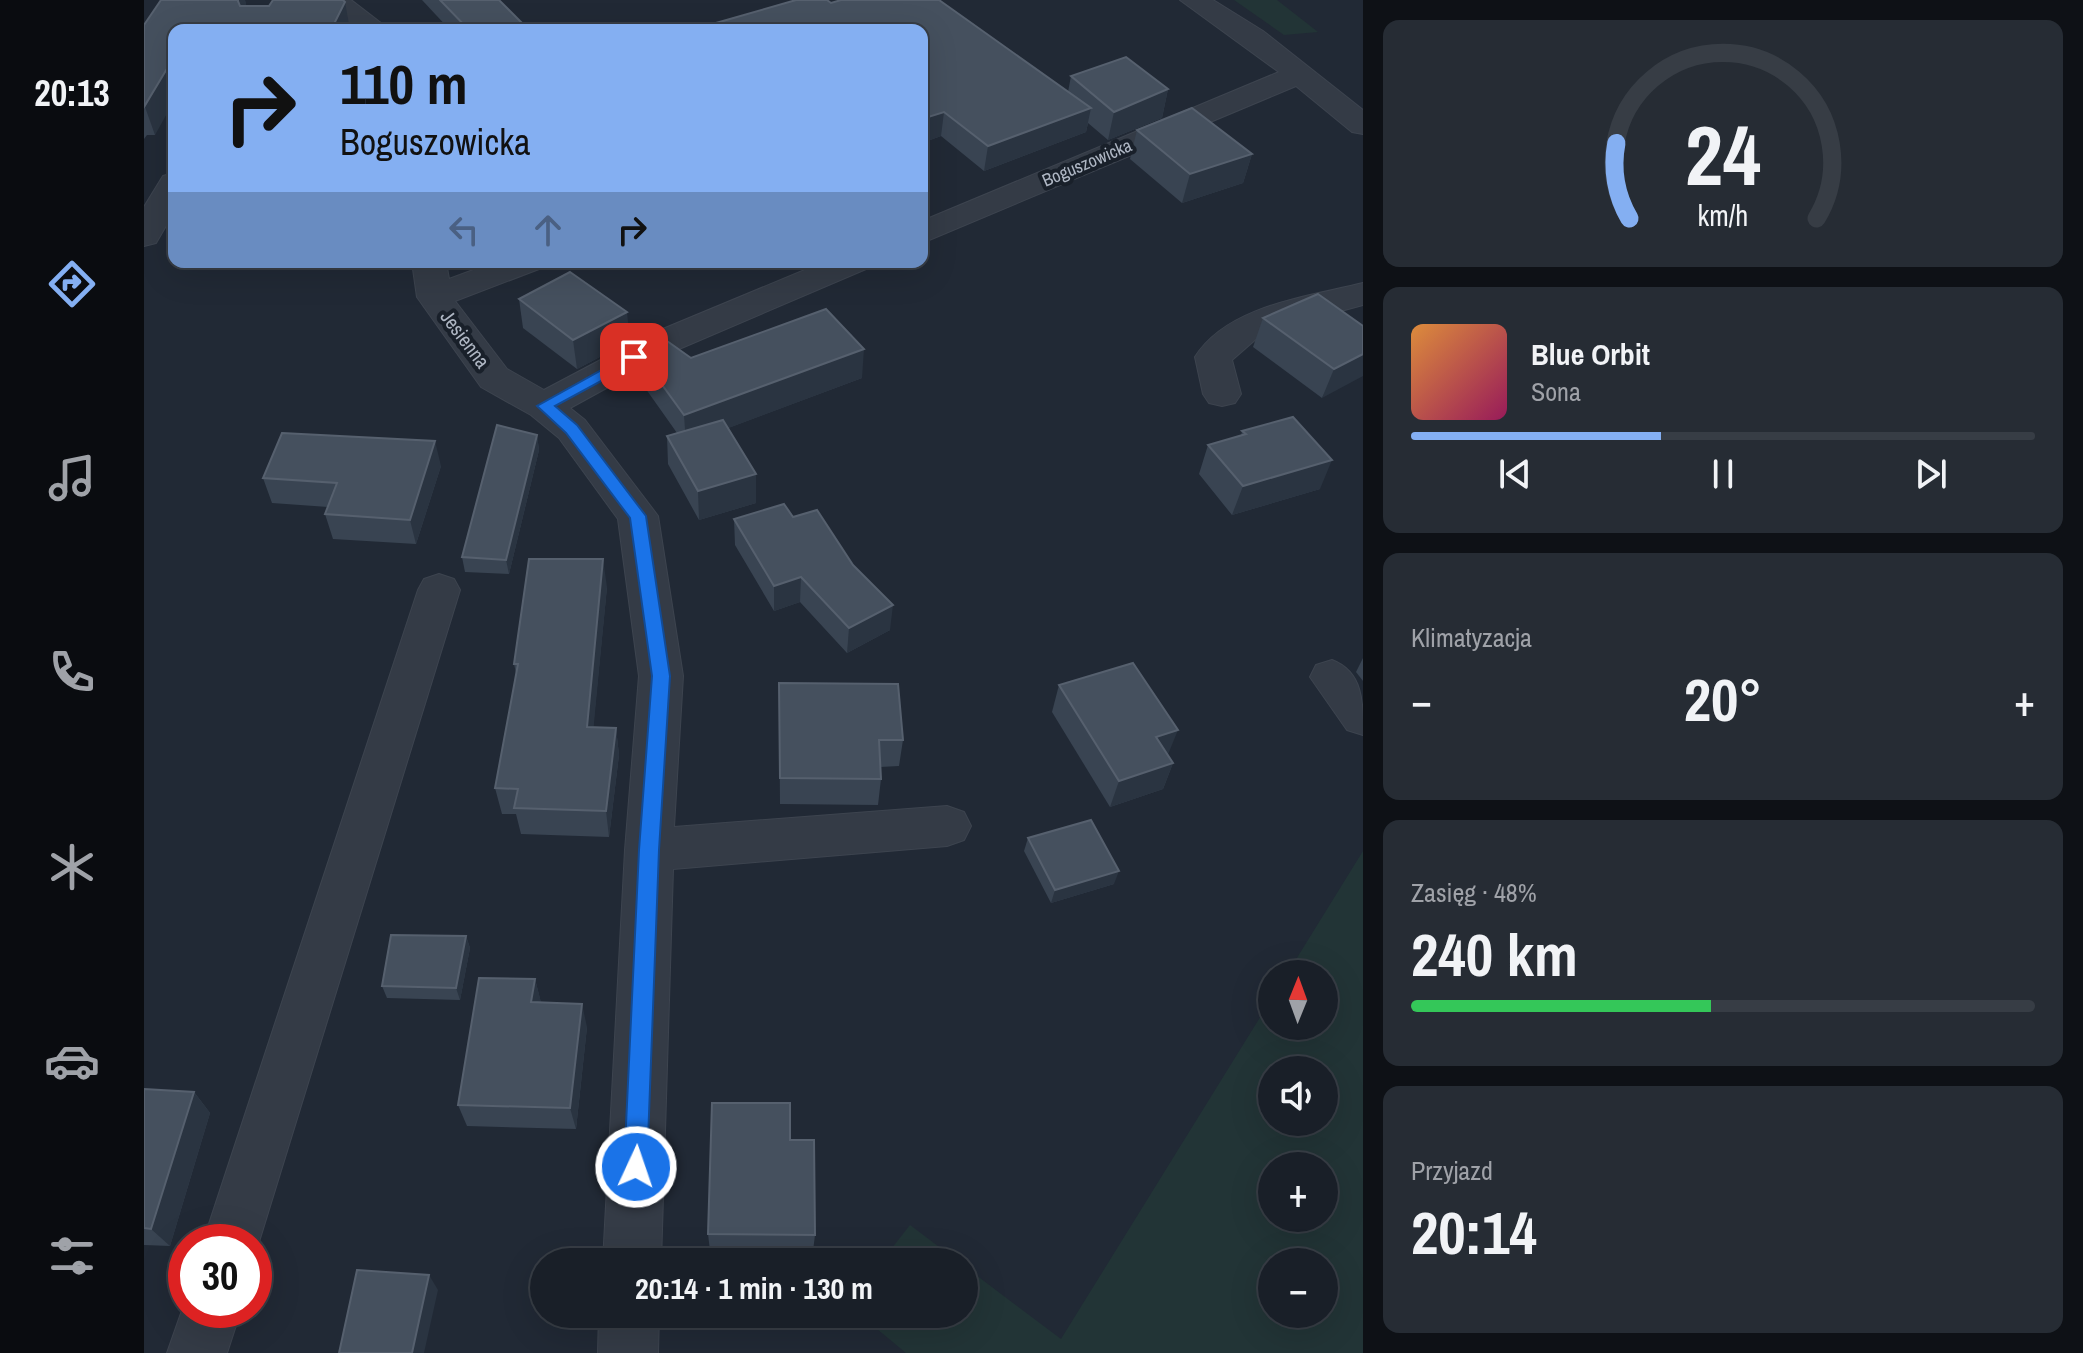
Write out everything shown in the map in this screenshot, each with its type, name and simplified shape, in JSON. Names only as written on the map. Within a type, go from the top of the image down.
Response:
[{"type":"street","points":[[333,0],[367,24]]},
{"type":"street","points":[[1194,0],[1253,37],[1363,125]]},
{"type":"street","name":"Boguszowicka","points":[[928,230],[1297,75]]},
{"type":"street","points":[[144,236],[168,194]]},
{"type":"street","points":[[432,279],[493,268]]},
{"type":"street","points":[[544,406],[659,344],[840,268]]},
{"type":"street","name":"Jesienna","points":[[432,279],[494,378],[544,406],[572,429],[638,516],[661,676],[649,850],[633,1248]]},
{"type":"street","points":[[1222,394],[1213,357],[1251,324],[1363,294]]},
{"type":"street","points":[[238,1224],[439,590]]},
{"type":"street","points":[[1332,677],[1363,717]]},
{"type":"street","points":[[649,850],[947,826]]},
{"type":"street","points":[[197,1353],[205,1328]]},
{"type":"street","points":[[628,1353],[629,1328]]},
{"type":"shaded area","points":[[1234,0],[1277,0],[1318,32],[1284,35]]},
{"type":"shaded area","points":[[1363,851],[1363,1353],[906,1353],[876,1328],[978,1328],[978,1277],[1061,1339],[1258,1021],[1258,1040],[1338,1040],[1338,960],[1296,960]]},
{"type":"shaded area","points":[[910,1225],[940,1248],[892,1248]]},
{"type":"building","points":[[161,0],[238,0],[240,6],[269,6],[273,0],[345,2],[334,24],[168,24],[168,67],[144,107],[144,25]]},
{"type":"building","points":[[440,0],[499,0],[523,24],[463,24]]},
{"type":"building","points":[[796,0],[827,0],[831,3],[841,0],[939,0],[1091,108],[988,146],[944,112],[928,117],[928,24],[716,23]]},
{"type":"building","points":[[1126,57],[1168,89],[1114,112],[1071,76]]},
{"type":"building","points":[[1192,108],[1252,154],[1190,174],[1137,130]]},
{"type":"building","points":[[570,272],[627,312],[573,340],[519,299]]},
{"type":"building","points":[[1318,294],[1363,326],[1363,354],[1334,369],[1263,318]]},
{"type":"building","points":[[826,309],[864,349],[684,415],[634,346],[657,334],[691,358]]},
{"type":"building","points":[[1293,417],[1332,460],[1243,486],[1208,445],[1246,434],[1242,431]]},
{"type":"building","points":[[723,420],[756,474],[698,491],[667,436]]},
{"type":"building","points":[[497,425],[537,435],[506,560],[462,557]]},
{"type":"building","points":[[282,433],[435,441],[410,520],[325,514],[337,483],[263,478]]},
{"type":"building","points":[[784,504],[793,517],[817,510],[853,565],[893,605],[849,628],[801,577],[774,586],[734,519]]},
{"type":"building","points":[[529,559],[603,559],[587,727],[616,728],[606,811],[514,808],[518,789],[495,788],[518,664],[514,664]]},
{"type":"building","points":[[1133,663],[1178,730],[1156,737],[1173,763],[1119,781],[1059,685]]},
{"type":"building","points":[[779,683],[898,684],[903,740],[879,740],[881,779],[780,778]]},
{"type":"building","points":[[1091,820],[1119,871],[1055,890],[1028,838]]},
{"type":"building","points":[[391,935],[466,936],[456,988],[382,986]]},
{"type":"building","points":[[479,978],[535,979],[531,1002],[582,1004],[570,1108],[458,1105]]},
{"type":"building","points":[[144,1089],[194,1092],[151,1229],[144,1228]]},
{"type":"building","points":[[712,1103],[790,1103],[790,1140],[814,1140],[815,1235],[708,1234]]},
{"type":"building","points":[[357,1270],[429,1275],[412,1353],[339,1353]]},
{"type":"route","points":[[634,357],[544,406],[572,429],[638,516],[661,676],[649,850],[636,1167]]}]
